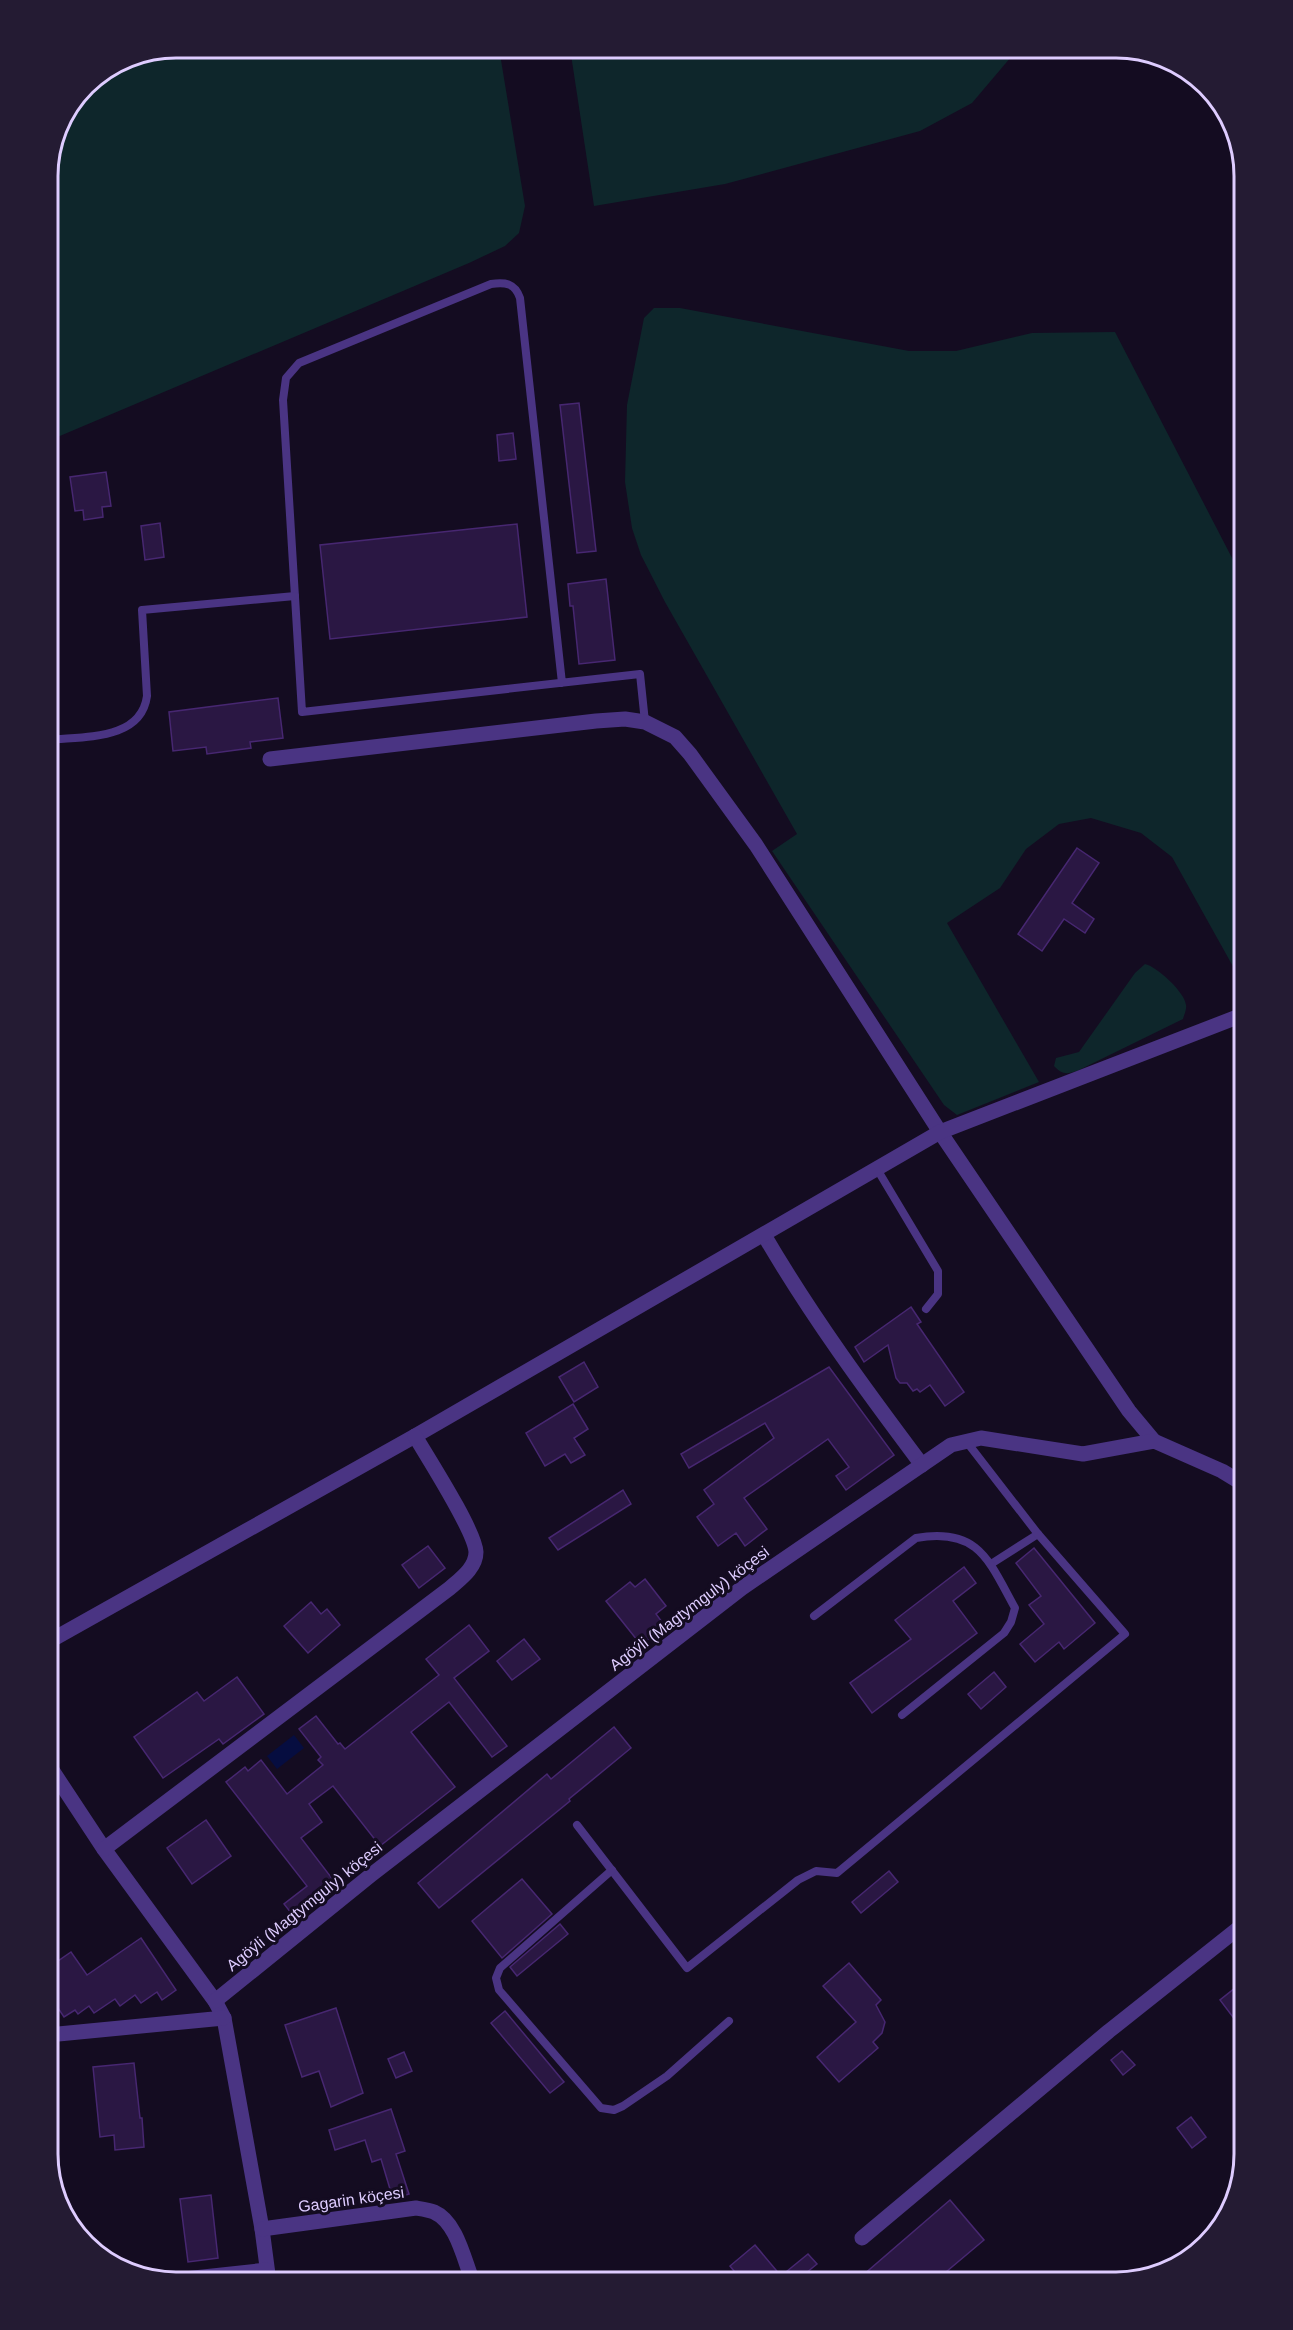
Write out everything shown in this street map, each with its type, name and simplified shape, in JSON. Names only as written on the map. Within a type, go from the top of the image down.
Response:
[{"type":"street","points":[[270,759],[596,720],[626,719],[645,722],[675,737],[690,754],[756,845],[940,1132],[1129,1411],[1155,1441],[1234,1478]]},
{"type":"street","points":[[58,1635],[415,1436],[940,1132],[1234,1018]]},
{"type":"street","points":[[764,1235],[845,1362],[922,1465]]},
{"type":"street","points":[[104,1850],[450,1588],[469,1571],[476,1553],[471,1533],[415,1436]]},
{"type":"street","name":"Agöýli (Magtymguly) köçesi","points":[[215,2001],[371,1875],[742,1588],[951,1445],[981,1438],[1083,1454],[1155,1441]]},
{"type":"street","points":[[58,1780],[104,1850],[215,2001],[224,2018],[262,2229],[267,2271]]},
{"type":"street","points":[[862,2238],[1109,2031],[1234,1932]]},
{"type":"street","points":[[58,2034],[224,2018]]},
{"type":"street","name":"Gagarin köçesi","points":[[262,2229],[416,2208],[434,2211],[445,2219],[454,2234],[469,2271]]},
{"type":"lane","points":[[562,683],[518,290],[511,284],[503,282],[491,284],[299,363],[286,378],[283,400],[302,712],[562,683],[639,674],[645,722]]},
{"type":"lane","points":[[59,739],[114,732],[128,728],[137,721],[145,708],[147,696],[142,610],[295,596]]},
{"type":"lane","points":[[877,1169],[938,1271],[938,1294],[926,1309]]},
{"type":"lane","points":[[577,1825],[687,1968],[798,1880],[816,1871],[837,1873],[1125,1634],[1038,1534],[966,1441]]},
{"type":"lane","points":[[991,1564],[1038,1534]]},
{"type":"lane","points":[[814,1616],[916,1538],[936,1535],[976,1546],[991,1564],[1015,1608],[1011,1623],[1004,1633],[902,1715]]},
{"type":"lane","points":[[612,1870],[500,1968],[496,1978],[499,1990],[601,2108],[607,2110],[623,2106],[667,2076],[729,2021]]},
{"type":"green space","points":[[176,58],[501,58],[525,206],[519,233],[505,246],[59,436],[59,168],[63,146],[74,117],[88,99],[117,74],[138,65]]},
{"type":"green space","points":[[572,58],[1009,59],[972,103],[920,131],[725,184],[594,206]]},
{"type":"green space","points":[[654,308],[680,308],[909,351],[956,351],[1032,333],[1115,332],[1234,562],[1234,968],[1172,857],[1141,833],[1091,818],[1059,824],[1026,849],[1000,888],[947,923],[1039,1082],[957,1115],[944,1105],[772,851],[797,834],[665,602],[641,555],[632,528],[625,482],[627,405],[644,318]]},
{"type":"green space","points":[[1145,964],[1163,974],[1181,993],[1186,1007],[1183,1019],[1077,1071],[1065,1073],[1057,1069],[1054,1066],[1056,1058],[1079,1052],[1135,973]]},
{"type":"shaded area","points":[[294,1735],[304,1748],[277,1769],[267,1756]]},
{"type":"building","points":[[579,403],[596,551],[577,553],[560,405]]},
{"type":"building","points":[[513,433],[516,459],[499,461],[497,435]]},
{"type":"building","points":[[106,472],[111,506],[102,507],[103,517],[84,520],[83,510],[75,511],[70,477]]},
{"type":"building","points":[[160,523],[164,557],[145,560],[141,526]]},
{"type":"building","points":[[517,524],[527,617],[330,639],[320,545]]},
{"type":"building","points":[[606,579],[615,660],[579,664],[573,606],[570,606],[568,584]]},
{"type":"building","points":[[278,698],[283,738],[250,742],[251,748],[207,754],[206,747],[173,751],[169,712]]},
{"type":"building","points":[[1077,848],[1099,863],[1072,903],[1094,919],[1085,933],[1064,919],[1042,951],[1018,934]]},
{"type":"building","points":[[911,1307],[921,1322],[917,1324],[964,1392],[945,1406],[930,1385],[920,1392],[917,1389],[913,1391],[907,1383],[900,1383],[896,1378],[888,1345],[864,1362],[855,1347]]},
{"type":"building","points":[[584,1362],[598,1387],[574,1402],[559,1377]]},
{"type":"building","points":[[829,1367],[894,1455],[846,1490],[836,1476],[849,1467],[828,1439],[744,1498],[767,1529],[745,1546],[736,1533],[718,1546],[697,1517],[714,1504],[704,1490],[774,1438],[765,1423],[689,1468],[681,1454]]},
{"type":"building","points":[[573,1404],[588,1429],[574,1438],[585,1455],[571,1463],[565,1454],[545,1466],[526,1433]]},
{"type":"building","points":[[623,1490],[631,1504],[558,1550],[549,1538]]},
{"type":"building","points":[[428,1546],[445,1568],[419,1588],[402,1565]]},
{"type":"building","points":[[1034,1548],[1095,1623],[1064,1649],[1059,1642],[1035,1662],[1020,1644],[1044,1624],[1029,1605],[1041,1596],[1016,1563]]},
{"type":"building","points":[[964,1567],[976,1583],[953,1601],[977,1633],[872,1713],[850,1683],[911,1639],[895,1620]]},
{"type":"building","points":[[645,1579],[666,1606],[656,1614],[665,1626],[641,1645],[606,1601],[630,1582],[635,1587]]},
{"type":"building","points":[[311,1602],[321,1614],[327,1609],[340,1625],[308,1653],[284,1626]]},
{"type":"building","points":[[469,1625],[489,1651],[454,1678],[507,1746],[492,1757],[449,1702],[411,1732],[455,1787],[380,1846],[333,1786],[309,1804],[322,1822],[301,1838],[337,1885],[295,1918],[284,1904],[307,1886],[226,1782],[245,1767],[248,1771],[261,1760],[287,1794],[323,1765],[318,1760],[321,1757],[299,1729],[316,1716],[338,1744],[340,1743],[345,1749],[439,1675],[426,1659]]},
{"type":"building","points":[[524,1639],[540,1659],[512,1680],[497,1661]]},
{"type":"building","points":[[994,1672],[1006,1687],[981,1709],[968,1694]]},
{"type":"building","points":[[237,1677],[264,1714],[223,1744],[219,1739],[163,1778],[134,1737],[197,1692],[204,1701]]},
{"type":"building","points":[[614,1727],[631,1748],[439,1908],[418,1883],[547,1774],[551,1779]]},
{"type":"building","points":[[206,1820],[231,1856],[192,1884],[167,1848]]},
{"type":"building","points":[[889,1871],[898,1882],[861,1913],[852,1902]]},
{"type":"building","points":[[522,1879],[552,1914],[502,1958],[472,1921]]},
{"type":"building","points":[[560,1924],[568,1934],[517,1976],[510,1967]]},
{"type":"building","points":[[141,1938],[176,1990],[162,2000],[157,1992],[141,2003],[135,1995],[120,2006],[115,1999],[94,2013],[89,2006],[78,2014],[75,2010],[64,2017],[58,2008],[58,1961],[71,1952],[87,1975]]},
{"type":"building","points":[[849,1963],[881,2000],[876,2005],[885,2022],[882,2033],[873,2042],[878,2048],[839,2082],[817,2057],[856,2022],[823,1986]]},
{"type":"building","points":[[1234,1989],[1234,2018],[1220,2000]]},
{"type":"building","points":[[336,2008],[363,2093],[331,2107],[319,2071],[302,2077],[285,2025]]},
{"type":"building","points":[[505,2011],[564,2082],[550,2093],[491,2023]]},
{"type":"building","points":[[1122,2051],[1135,2065],[1123,2075],[1111,2060]]},
{"type":"building","points":[[404,2052],[412,2071],[396,2078],[388,2059]]},
{"type":"building","points":[[134,2063],[144,2147],[115,2150],[114,2135],[100,2137],[93,2067]]},
{"type":"building","points":[[391,2109],[405,2151],[396,2154],[409,2194],[393,2199],[381,2159],[372,2162],[365,2140],[335,2150],[329,2130]]},
{"type":"building","points":[[1191,2117],[1206,2137],[1192,2148],[1177,2128]]},
{"type":"building","points":[[211,2195],[218,2258],[188,2262],[180,2199]]},
{"type":"building","points":[[950,2200],[984,2240],[946,2272],[867,2272]]},
{"type":"building","points":[[755,2245],[777,2272],[735,2272],[730,2266]]},
{"type":"building","points":[[808,2254],[817,2264],[808,2272],[786,2272]]}]
